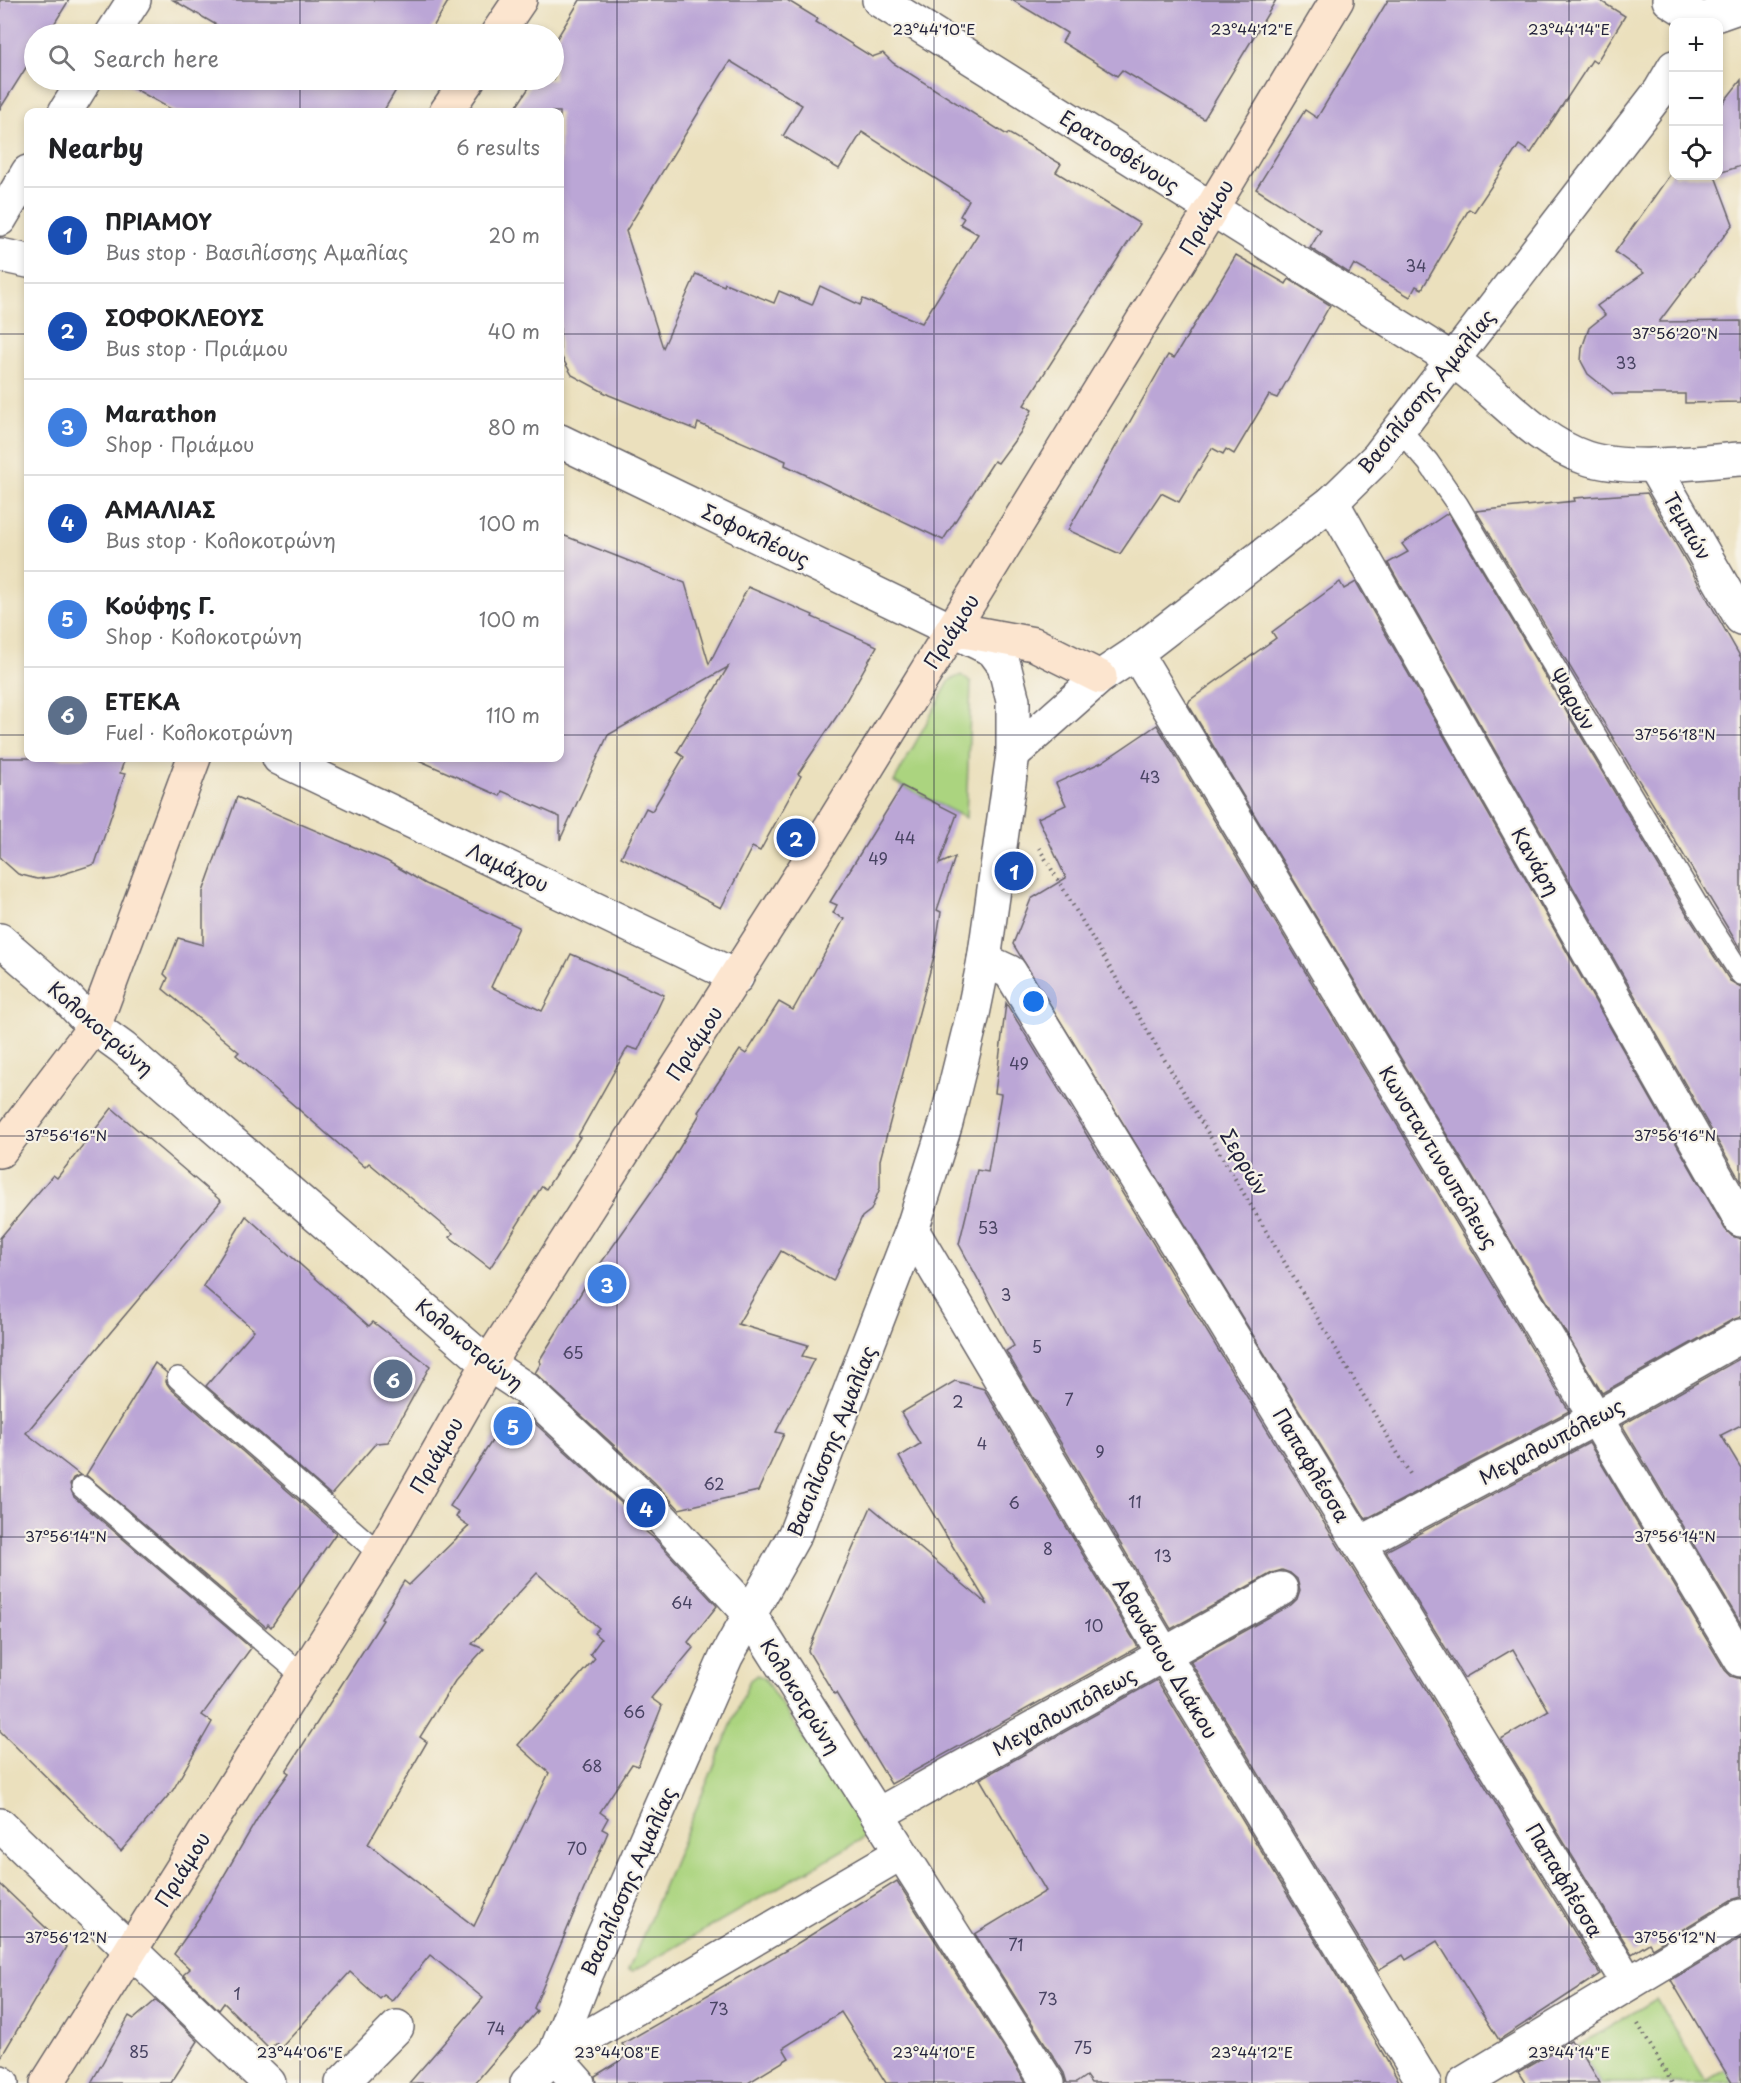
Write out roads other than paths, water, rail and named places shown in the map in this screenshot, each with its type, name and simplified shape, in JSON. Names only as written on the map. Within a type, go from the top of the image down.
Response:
[{"type":"street","points":[[118,24],[134,0]]},
{"type":"street","points":[[504,24],[520,0]]},
{"type":"street","name":"Ερατοσθένους","points":[[879,0],[1453,360],[1541,434],[1564,447],[1587,458],[1653,465],[1741,459]]},
{"type":"street","name":"Πριάμου","points":[[47,2083],[380,1554],[488,1364],[737,977],[953,629],[1337,0]]},
{"type":"street","points":[[1669,0],[1703,14],[1741,6]]},
{"type":"street","name":"Βασιλίσσης Αμαλίας","points":[[1013,754],[1100,677],[1136,653],[1332,502],[1378,457],[1660,91],[1671,72]]},
{"type":"street","points":[[68,108],[79,90]]},
{"type":"street","points":[[449,108],[461,90]]},
{"type":"street","points":[[0,219],[24,179]]},
{"type":"street","points":[[0,255],[24,260]]},
{"type":"street","name":"Σοφοκλέους","points":[[564,443],[953,629]]},
{"type":"street","name":"Τεμπών","points":[[1653,465],[1741,618]]},
{"type":"street","name":"Κανάρη","points":[[1332,502],[1741,1220]]},
{"type":"street","points":[[953,629],[1034,644],[1100,677]]},
{"type":"street","name":"Βασιλίσσης Αμαλίας","points":[[527,2083],[554,2056],[604,1933],[726,1656],[795,1534],[912,1230],[958,1078],[984,960],[1013,754],[1013,701],[1004,665],[993,650],[953,629]]},
{"type":"street","name":"Κωνσταντινουπόλεως","points":[[1136,653],[1741,1660]]},
{"type":"street","points":[[0,1151],[94,1027],[193,762]]},
{"type":"street","name":"Λαμάχου","points":[[287,762],[737,977]]},
{"type":"street","name":"Κολοκοτρώνη","points":[[0,940],[66,997],[94,1027],[123,1048],[488,1364],[526,1389],[633,1489],[749,1613],[1047,2083]]},
{"type":"street","name":"Παπαφλέσσα","points":[[984,960],[1010,972],[1360,1543],[1623,1986]]},
{"type":"street","name":"Αθανάσιου Διάκου","points":[[912,1230],[1165,1656],[1424,2083]]},
{"type":"street","name":"Μεγαλουπόλεως","points":[[1360,1543],[1596,1418],[1741,1336]]},
{"type":"street","name":"Μεγαλουπόλεως","points":[[877,1815],[1165,1656],[1281,1589]]},
{"type":"street","points":[[0,1825],[269,2083]]},
{"type":"street","points":[[578,2083],[554,2056],[901,1853]]},
{"type":"street","points":[[1464,2083],[1741,1916]]},
{"type":"street","points":[[342,2083],[397,2027]]},
{"type":"lane","name":"Ψαρών","points":[[1399,429],[1428,462],[1457,504],[1695,902],[1741,974]]},
{"type":"lane","points":[[178,1378],[380,1554]]},
{"type":"lane","points":[[82,1487],[303,1676]]},
{"type":"place","name":"ΣΟΦΟΚΛΕΟΥΣ","points":[[796,838]]},
{"type":"place","name":"ΠΡΙΑΜΟΥ","points":[[1014,871]]},
{"type":"place","name":"Marathon","points":[[607,1284]]},
{"type":"place","name":"ΕΤΕΚΑ","points":[[393,1379]]},
{"type":"place","name":"Κούφης Γ.","points":[[513,1426]]},
{"type":"place","name":"ΑΜΑΛΙΑΣ","points":[[646,1508]]}]
